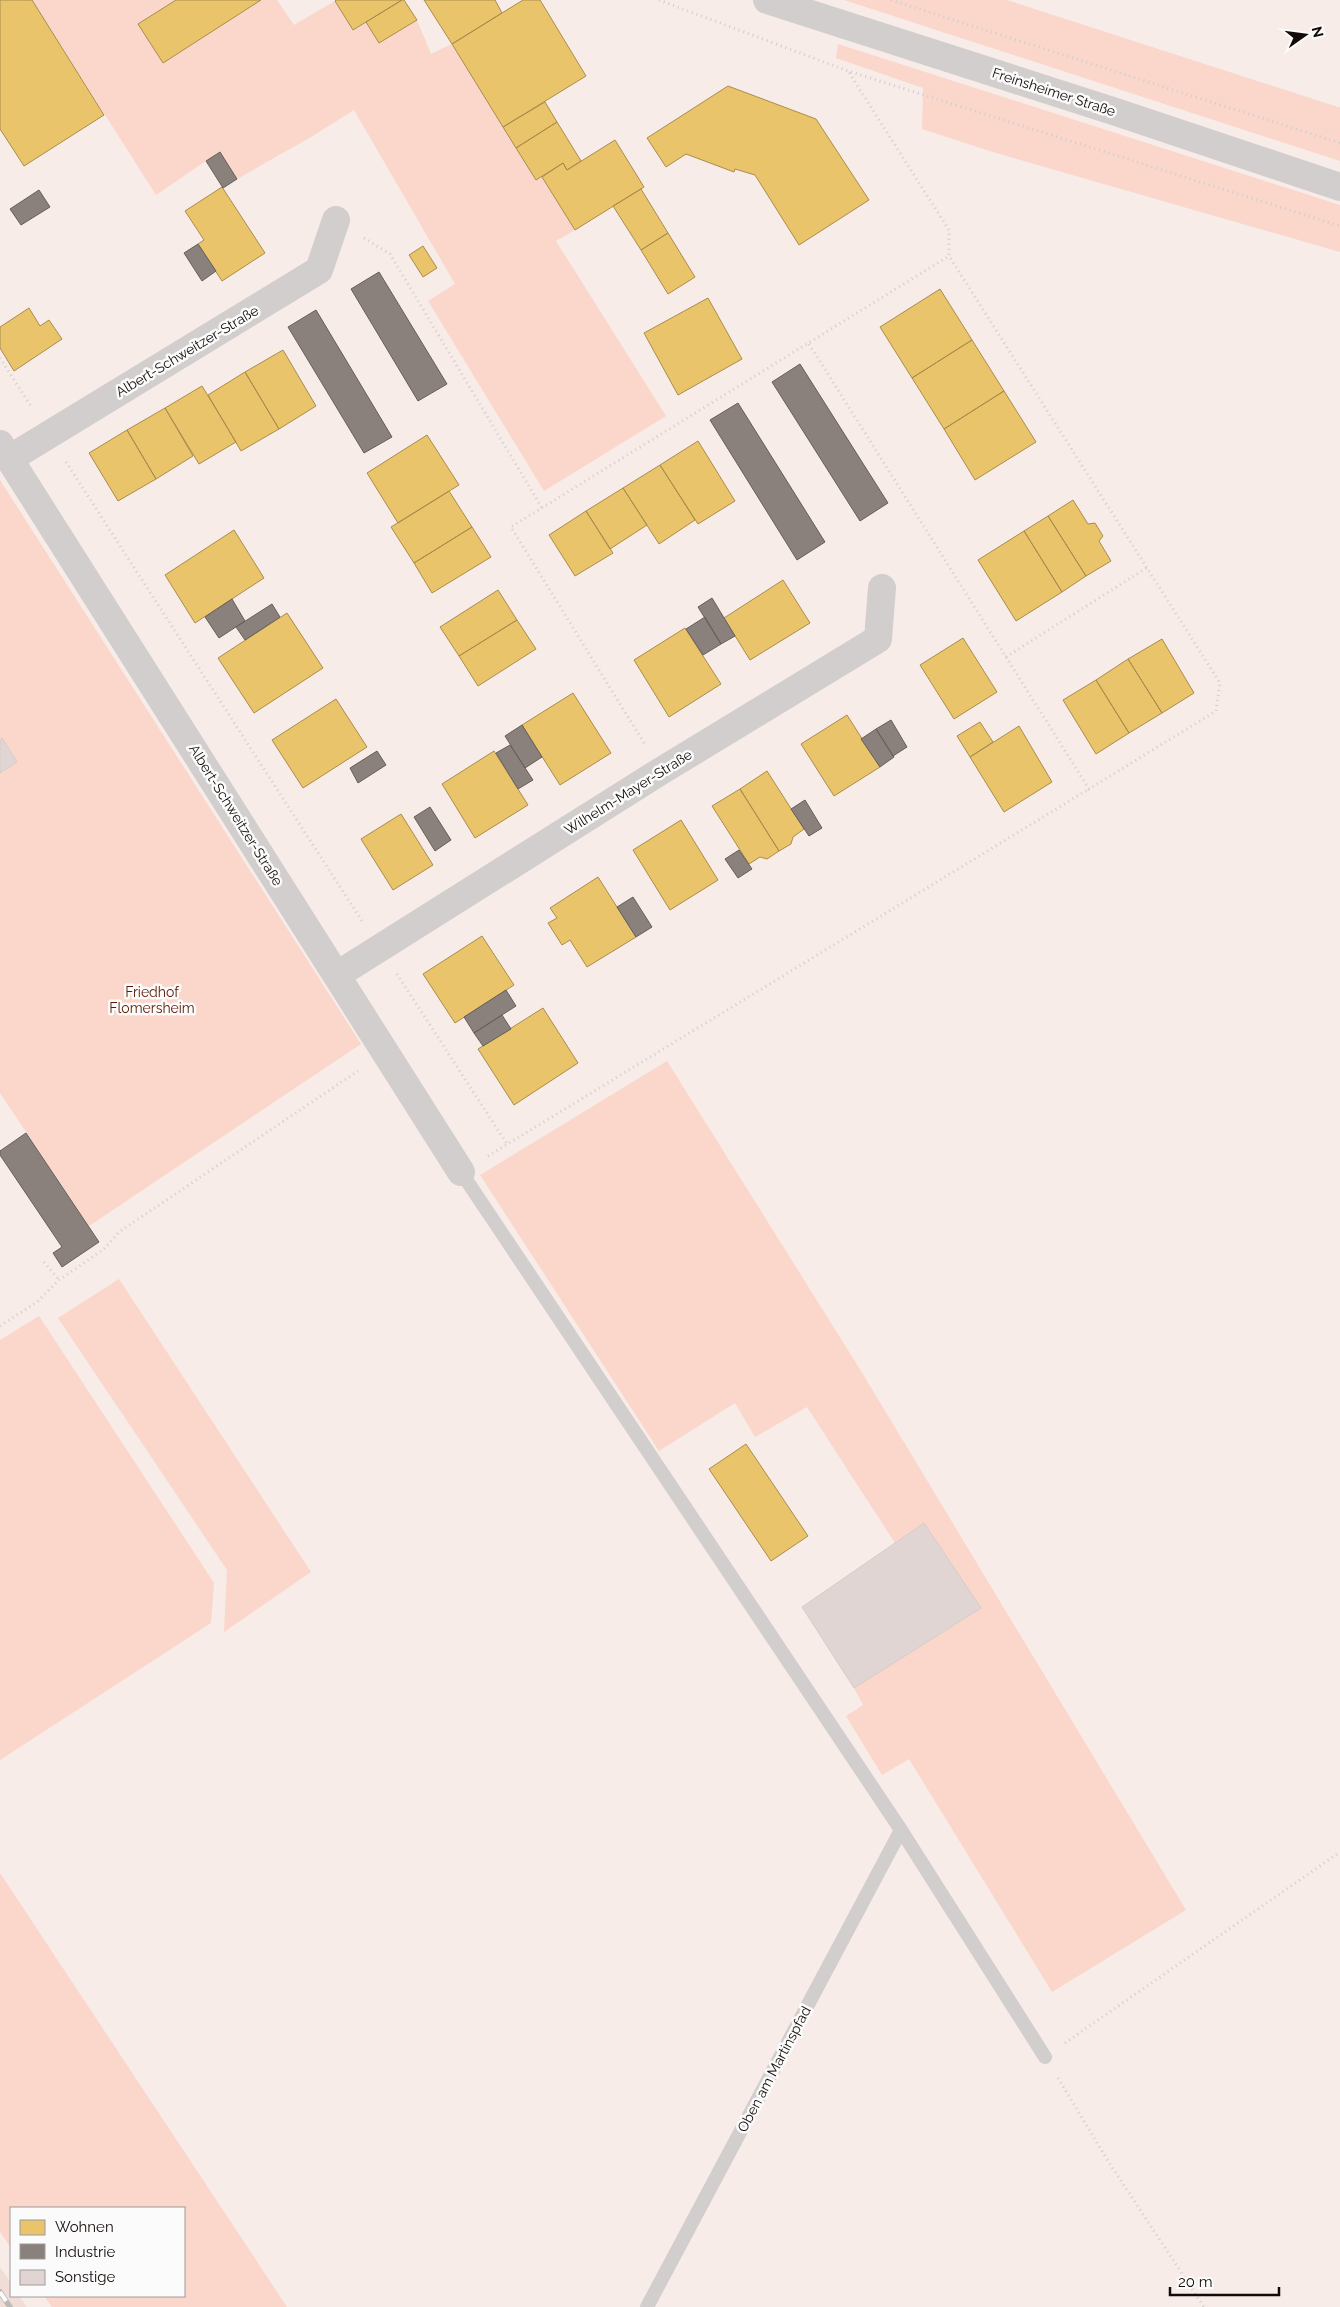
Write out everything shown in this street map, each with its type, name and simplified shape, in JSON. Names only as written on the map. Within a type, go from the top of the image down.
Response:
[{"type":"street","name":"Freinsheimer Straße","points":[[766,0],[1116,112],[1340,187]]},
{"type":"street","name":"Albert-Schweitzer-Straße","points":[[336,220],[319,270],[48,435],[5,451],[461,1172]]},
{"type":"street","name":"Wilhelm-Mayer-Straße","points":[[337,975],[661,771],[878,639],[882,588]]},
{"type":"lane","points":[[461,1172],[901,1830],[1045,2057]]},
{"type":"lane","name":"Oben am Martinspfad","points":[[647,2307],[901,1830]]},
{"type":"path","points":[[659,0],[848,71],[1340,226]]},
{"type":"path","points":[[891,0],[1340,143]]},
{"type":"path","points":[[461,1172],[1090,790],[1216,711],[1220,683],[949,256],[949,230],[848,71]]},
{"type":"path","points":[[336,220],[390,254],[542,508]]},
{"type":"path","points":[[661,771],[511,528],[949,256]]},
{"type":"path","points":[[809,344],[1090,790]]},
{"type":"path","points":[[0,358],[507,1144]]},
{"type":"path","points":[[1006,657],[1148,567]]},
{"type":"path","points":[[0,1326],[37,1302],[59,1280],[104,1249],[119,1232],[385,1051]]},
{"type":"path","points":[[44,1262],[59,1280]]},
{"type":"path","points":[[1204,2307],[1108,2161],[1045,2057],[1340,1852]]},
{"type":"shaded area","points":[[0,2267],[10,2282],[10,2297],[20,2297],[27,2307],[0,2307]]},
{"type":"green space","points":[[32,0],[176,0],[163,62],[261,0],[277,0],[294,25],[335,1],[353,30],[366,22],[379,43],[417,20],[431,54],[452,44],[536,180],[542,177],[575,230],[556,241],[666,416],[544,491],[428,301],[455,284],[354,110],[237,179],[219,152],[156,195]]},
{"type":"green space","points":[[844,0],[1007,0],[1340,107],[1340,161]]},
{"type":"green space","points":[[838,44],[1340,205],[1340,252],[996,153],[922,129],[923,88],[836,58]]},
{"type":"green space","name":"Friedhof Flomersheim","points":[[0,480],[361,1044],[89,1226],[0,1093]]},
{"type":"green space","points":[[667,1061],[861,1371],[1186,1910],[1052,1992],[909,1759],[882,1775],[846,1716],[863,1705],[854,1688],[981,1608],[895,1543],[807,1407],[755,1437],[735,1403],[659,1451],[480,1175]]},
{"type":"green space","points":[[119,1279],[311,1572],[224,1632],[227,1570],[58,1318]]},
{"type":"green space","points":[[39,1316],[214,1583],[211,1623],[0,1760],[0,1340]]},
{"type":"green space","points":[[0,1873],[287,2307],[52,2307],[45,2297],[185,2297],[185,2207],[10,2207],[10,2247],[0,2232]]},
{"type":"building: Wohnen","points":[[0,0],[32,0],[104,115],[24,166],[0,129]]},
{"type":"building: Wohnen","points":[[176,0],[261,0],[163,63],[138,24]]},
{"type":"building: Wohnen","points":[[336,0],[402,0],[353,30]]},
{"type":"building: Wohnen","points":[[404,0],[417,20],[379,43],[366,22]]},
{"type":"building: Wohnen","points":[[424,0],[495,0],[502,13],[452,44]]},
{"type":"building: Wohnen","points":[[523,0],[540,0],[586,76],[503,127],[452,44]]},
{"type":"building: Wohnen","points":[[728,86],[816,119],[869,200],[799,245],[755,175],[735,169],[734,172],[686,154],[666,167],[647,138]]},
{"type":"building: Wohnen","points":[[545,102],[557,122],[516,148],[503,127]]},
{"type":"building: Wohnen","points":[[557,122],[581,161],[567,170],[563,163],[536,180],[516,148]]},
{"type":"building: Wohnen","points":[[615,140],[644,187],[575,230],[542,177],[563,163],[567,170]]},
{"type":"building: Wohnen","points":[[222,187],[265,253],[222,281],[198,244],[204,240],[185,211]]},
{"type":"building: Wohnen","points":[[641,189],[668,233],[641,250],[613,206]]},
{"type":"building: Wohnen","points":[[668,233],[695,277],[668,294],[641,250]]},
{"type":"building: Wohnen","points":[[423,246],[437,268],[423,277],[409,255]]},
{"type":"building: Wohnen","points":[[940,289],[972,340],[912,378],[880,327]]},
{"type":"building: Wohnen","points":[[708,298],[742,359],[678,395],[644,333]]},
{"type":"building: Wohnen","points":[[29,308],[40,326],[49,320],[62,339],[14,371],[0,348],[0,327]]},
{"type":"building: Wohnen","points":[[972,340],[1004,391],[944,429],[912,378]]},
{"type":"building: Wohnen","points":[[283,350],[316,406],[279,429],[245,372]]},
{"type":"building: Wohnen","points":[[245,372],[279,429],[241,451],[208,395]]},
{"type":"building: Wohnen","points":[[202,386],[236,442],[199,464],[165,408]]},
{"type":"building: Wohnen","points":[[1004,391],[1036,442],[975,480],[944,429]]},
{"type":"building: Wohnen","points":[[165,408],[193,456],[156,479],[127,430]]},
{"type":"building: Wohnen","points":[[127,430],[156,479],[118,501],[89,453]]},
{"type":"building: Wohnen","points":[[427,435],[459,485],[398,523],[367,473]]},
{"type":"building: Wohnen","points":[[698,441],[735,501],[698,524],[660,465]]},
{"type":"building: Wohnen","points":[[660,465],[695,520],[659,544],[623,488]]},
{"type":"building: Wohnen","points":[[623,488],[647,525],[610,549],[586,511]]},
{"type":"building: Wohnen","points":[[449,491],[472,527],[414,563],[391,527]]},
{"type":"building: Wohnen","points":[[1073,500],[1088,524],[1095,523],[1103,536],[1099,541],[1111,561],[1086,576],[1048,516]]},
{"type":"building: Wohnen","points":[[586,511],[613,553],[575,576],[549,535]]},
{"type":"building: Wohnen","points":[[1048,516],[1086,576],[1062,592],[1024,531]]},
{"type":"building: Wohnen","points":[[472,527],[491,557],[432,593],[414,563]]},
{"type":"building: Wohnen","points":[[234,530],[264,578],[195,623],[165,575]]},
{"type":"building: Wohnen","points":[[1024,531],[1062,592],[1016,621],[978,560]]},
{"type":"building: Wohnen","points":[[783,580],[810,623],[750,660],[724,618]]},
{"type":"building: Wohnen","points":[[498,590],[517,620],[459,656],[440,627]]},
{"type":"building: Wohnen","points":[[287,613],[323,668],[254,713],[218,658]]},
{"type":"building: Wohnen","points":[[517,620],[536,649],[478,686],[459,656]]},
{"type":"building: Wohnen","points":[[685,628],[721,684],[669,717],[634,660]]},
{"type":"building: Wohnen","points":[[963,638],[997,692],[954,719],[920,665]]},
{"type":"building: Wohnen","points":[[1162,639],[1194,693],[1162,713],[1128,659]]},
{"type":"building: Wohnen","points":[[1128,659],[1162,713],[1129,733],[1096,680]]},
{"type":"building: Wohnen","points":[[1096,680],[1129,733],[1096,754],[1063,700]]},
{"type":"building: Wohnen","points":[[573,693],[611,753],[560,785],[522,725]]},
{"type":"building: Wohnen","points":[[336,699],[367,747],[303,788],[272,740]]},
{"type":"building: Wohnen","points":[[847,715],[880,767],[834,796],[801,744]]},
{"type":"building: Wohnen","points":[[980,722],[993,742],[970,757],[957,736]]},
{"type":"building: Wohnen","points":[[1019,726],[1052,782],[1004,812],[970,757]]},
{"type":"building: Wohnen","points":[[494,751],[528,805],[475,838],[442,784]]},
{"type":"building: Wohnen","points":[[767,771],[804,829],[793,837],[791,844],[779,851],[740,789]]},
{"type":"building: Wohnen","points":[[740,789],[779,851],[767,859],[760,857],[749,864],[712,806]]},
{"type":"building: Wohnen","points":[[401,814],[433,865],[393,890],[361,839]]},
{"type":"building: Wohnen","points":[[681,820],[718,880],[670,910],[633,850]]},
{"type":"building: Wohnen","points":[[598,877],[636,937],[587,967],[570,940],[562,945],[548,923],[557,918],[550,908]]},
{"type":"building: Wohnen","points":[[482,936],[514,985],[455,1023],[423,974]]},
{"type":"building: Wohnen","points":[[543,1008],[578,1063],[514,1105],[478,1049]]},
{"type":"building: Wohnen","points":[[746,1444],[808,1536],[771,1561],[709,1469]]},
{"type":"building: Industrie","points":[[220,152],[237,179],[223,188],[206,161]]},
{"type":"building: Industrie","points":[[39,190],[50,207],[21,225],[10,209]]},
{"type":"building: Industrie","points":[[198,244],[216,271],[202,281],[184,253]]},
{"type":"building: Industrie","points":[[379,272],[447,384],[418,401],[351,289]]},
{"type":"building: Industrie","points":[[316,310],[392,437],[364,453],[288,327]]},
{"type":"building: Industrie","points":[[800,364],[888,503],[860,521],[772,382]]},
{"type":"building: Industrie","points":[[738,403],[825,542],[797,560],[710,420]]},
{"type":"building: Industrie","points":[[712,598],[735,636],[721,644],[698,607]]},
{"type":"building: Industrie","points":[[232,599],[245,621],[219,638],[205,617]]},
{"type":"building: Industrie","points":[[272,604],[280,617],[245,640],[236,627]]},
{"type":"building: Industrie","points":[[705,617],[721,644],[703,655],[686,629]]},
{"type":"building: Industrie","points":[[891,720],[907,747],[893,756],[876,729]]},
{"type":"building: Industrie","points":[[522,725],[542,757],[525,768],[505,736]]},
{"type":"building: Industrie","points":[[876,729],[894,757],[880,767],[861,739]]},
{"type":"building: Industrie","points":[[510,745],[533,780],[518,789],[496,753]]},
{"type":"building: Industrie","points":[[377,751],[386,765],[358,783],[350,768]]},
{"type":"building: Industrie","points":[[805,800],[822,828],[809,836],[791,809]]},
{"type":"building: Industrie","points":[[430,807],[451,840],[435,851],[414,817]]},
{"type":"building: Industrie","points":[[739,850],[752,869],[738,878],[725,859]]},
{"type":"building: Industrie","points":[[633,897],[652,927],[636,937],[617,907]]},
{"type":"building: Industrie","points":[[506,990],[516,1006],[474,1033],[464,1017]]},
{"type":"building: Industrie","points":[[502,1015],[511,1029],[483,1046],[474,1033]]},
{"type":"building: Industrie","points":[[26,1133],[99,1242],[62,1267],[53,1253],[62,1247],[0,1155],[0,1151]]},
{"type":"building: Sonstige","points":[[2,738],[17,762],[0,773],[0,740]]},
{"type":"building: Sonstige","points":[[924,1523],[981,1608],[854,1688],[802,1607]]},
{"type":"railway","points":[[0,2292],[10,2307]]}]
